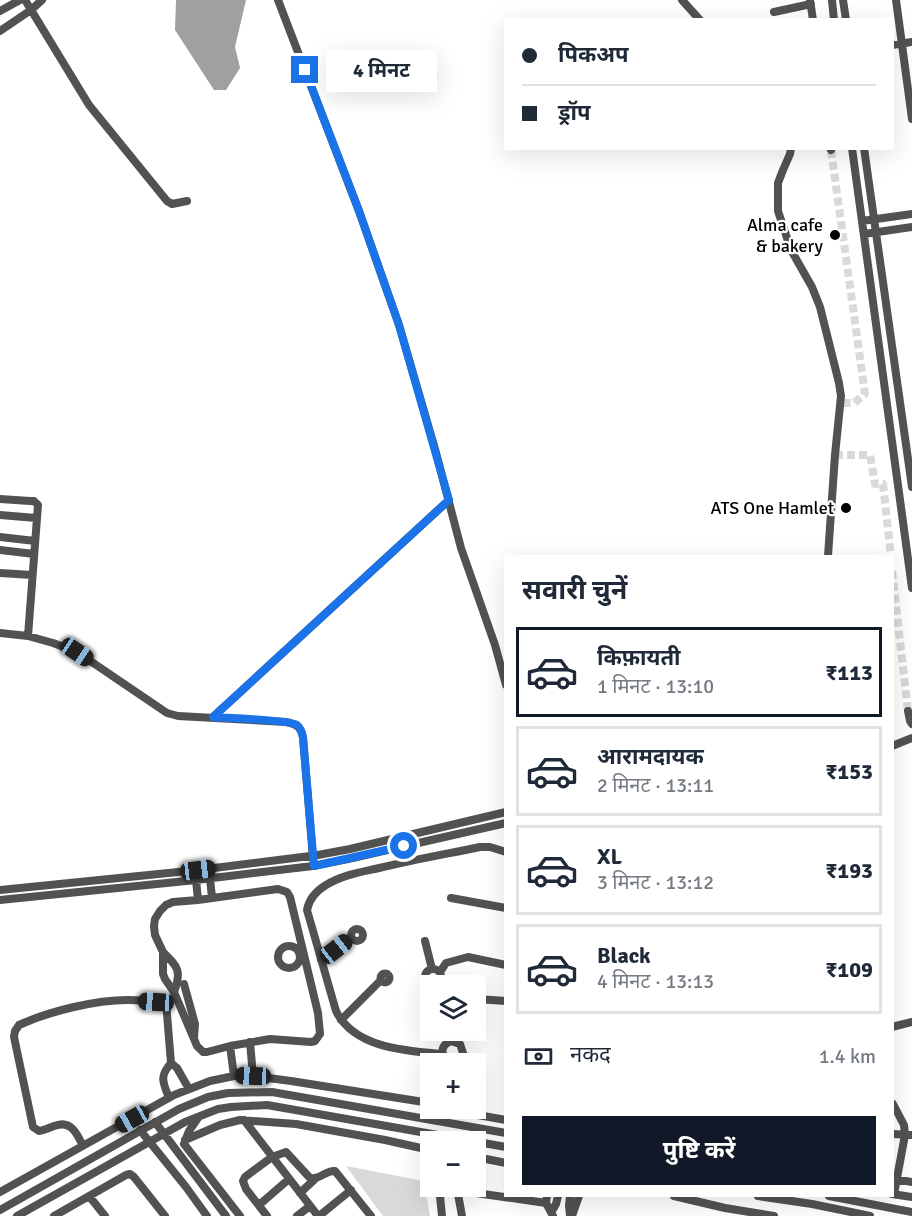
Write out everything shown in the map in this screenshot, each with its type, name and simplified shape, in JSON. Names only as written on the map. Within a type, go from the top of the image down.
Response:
[{"type":"street","points":[[0,11],[20,0]]},
{"type":"street","points":[[25,0],[88,105],[124,150],[167,201],[172,204],[188,201]]},
{"type":"street","points":[[0,31],[42,0]]},
{"type":"street","points":[[278,0],[359,211],[399,325],[449,500],[460,548],[495,645],[504,679]]},
{"type":"street","points":[[834,18],[832,0],[836,0]]},
{"type":"street","points":[[843,0],[846,18]]},
{"type":"street","points":[[896,0],[912,119]]},
{"type":"street","points":[[686,2],[698,18]]},
{"type":"street","points":[[774,12],[811,2],[813,18]]},
{"type":"street","points":[[894,45],[912,42]]},
{"type":"street","points":[[791,150],[778,183],[778,211],[791,249],[820,307],[841,396],[828,555]]},
{"type":"street","points":[[852,150],[912,588]]},
{"type":"street","points":[[864,150],[912,487]]},
{"type":"street","points":[[862,221],[912,214]]},
{"type":"street","points":[[864,234],[912,227]]},
{"type":"street","points":[[0,499],[34,501],[38,505],[28,636]]},
{"type":"street","points":[[213,717],[449,500]]},
{"type":"street","points":[[0,515],[36,518]]},
{"type":"street","points":[[0,537],[35,541]]},
{"type":"street","points":[[0,550],[34,554]]},
{"type":"street","points":[[0,573],[32,575]]},
{"type":"street","points":[[0,633],[28,636],[77,652],[167,713],[178,716],[286,722],[298,726],[303,738],[314,866]]},
{"type":"street","points":[[908,711],[912,724]]},
{"type":"street","points":[[894,745],[912,738]]},
{"type":"street","points":[[0,890],[198,870],[312,850],[350,849],[504,812]]},
{"type":"street","points":[[0,900],[314,866],[504,823]]},
{"type":"street","points":[[404,846],[405,862]]},
{"type":"street","points":[[431,1053],[382,1046],[358,1035],[341,1020],[336,1011],[321,960],[307,910],[308,903],[324,886],[346,876],[480,847],[504,851]]},
{"type":"street","points":[[210,879],[212,898]]},
{"type":"street","points":[[196,880],[198,900]]},
{"type":"street","points":[[163,952],[163,974],[174,992],[197,1046],[203,1052],[270,1039],[311,1042],[320,1034],[318,1012],[302,961],[291,902],[287,892],[278,889],[173,902],[166,905],[155,919],[154,926],[163,952],[176,966],[179,974],[174,992]]},
{"type":"street","points":[[254,897],[275,894],[282,895],[291,902]]},
{"type":"street","points":[[451,898],[504,908]]},
{"type":"street","points":[[321,960],[351,937]]},
{"type":"street","points":[[425,940],[436,970],[446,963],[468,957],[504,964]]},
{"type":"street","points":[[299,947],[282,948],[278,952],[278,958],[283,966],[289,968],[302,961]]},
{"type":"street","points":[[341,1020],[381,980]]},
{"type":"street","points":[[184,984],[195,1024],[194,1040]]},
{"type":"street","points":[[83,1146],[73,1129],[66,1124],[39,1131],[33,1127],[15,1037],[15,1031],[19,1025],[62,1010],[105,1002],[126,1000],[166,1002],[171,1063],[165,1070],[162,1080],[169,1098]]},
{"type":"street","points":[[486,1000],[504,1001]]},
{"type":"street","points":[[894,1026],[912,1022]]},
{"type":"street","points":[[442,1053],[444,1045],[452,1041],[460,1044],[463,1053]]},
{"type":"street","points":[[250,1042],[253,1076]]},
{"type":"street","points":[[230,1046],[234,1076]]},
{"type":"street","points":[[171,1063],[177,1068],[189,1089]]},
{"type":"street","points":[[420,1102],[253,1076],[234,1076],[210,1081],[169,1098],[0,1193],[3,1208],[179,1109],[208,1097],[228,1093],[272,1092],[504,1133]]},
{"type":"street","points":[[400,1116],[402,1099]]},
{"type":"street","points":[[17,1216],[164,1133],[218,1109],[267,1105],[420,1131]]},
{"type":"street","points":[[894,1106],[908,1135],[895,1179],[912,1182]]},
{"type":"street","points":[[231,1107],[319,1216],[351,1190]]},
{"type":"street","points":[[486,1116],[504,1120]]},
{"type":"street","points":[[180,1156],[189,1131],[198,1117]]},
{"type":"street","points":[[479,1119],[496,1132]]},
{"type":"street","points":[[185,1142],[220,1125],[242,1120],[296,1124],[420,1148]]},
{"type":"street","points":[[155,1122],[226,1216]]},
{"type":"street","points":[[140,1130],[186,1187],[204,1215]]},
{"type":"street","points":[[185,1142],[240,1216]]},
{"type":"street","points":[[486,1143],[504,1147]]},
{"type":"street","points":[[267,1216],[246,1189],[243,1181],[245,1177],[272,1157],[286,1152],[310,1178],[315,1179]]},
{"type":"street","points":[[486,1159],[504,1163]]},
{"type":"street","points":[[300,1193],[315,1179],[330,1171],[335,1171],[371,1216]]},
{"type":"street","points":[[54,1216],[130,1174],[165,1216]]},
{"type":"street","points":[[259,1205],[290,1179]]},
{"type":"street","points":[[486,1192],[504,1194]]},
{"type":"street","points":[[894,1194],[912,1197]]},
{"type":"street","points":[[89,1196],[105,1216]]},
{"type":"street","points":[[440,1197],[442,1216]]},
{"type":"street","points":[[458,1197],[462,1216]]},
{"type":"street","points":[[530,1197],[547,1199],[552,1214]]},
{"type":"street","points":[[552,1214],[558,1197]]},
{"type":"street","points":[[570,1197],[568,1206],[571,1216]]},
{"type":"street","points":[[571,1216],[579,1197]]},
{"type":"street","points":[[682,1197],[725,1208],[774,1216]]},
{"type":"street","points":[[765,1197],[812,1204],[826,1212],[870,1216]]},
{"type":"street","points":[[835,1197],[912,1212]]},
{"type":"street","points":[[297,1216],[310,1206]]},
{"type":"shaded area","points":[[176,0],[246,0],[235,47],[240,68],[226,90],[214,90],[175,30]]},
{"type":"shaded area","points":[[346,1166],[420,1180],[420,1197],[427,1197],[430,1216],[383,1216]]},
{"type":"tunnel","points":[[831,150],[865,394],[854,403],[840,403]]},
{"type":"tunnel","points":[[835,455],[870,455],[875,484],[883,484],[891,555]]},
{"type":"tunnel","points":[[894,588],[908,711]]},
{"type":"place","name":"Alma cafe & bakery","points":[[835,235]]},
{"type":"place","name":"ATS One Hamlet","points":[[846,508]]},
{"type":"route","points":[[305,70],[359,211],[399,325],[449,500],[213,717],[286,722],[298,726],[303,738],[314,866],[404,846]]}]
